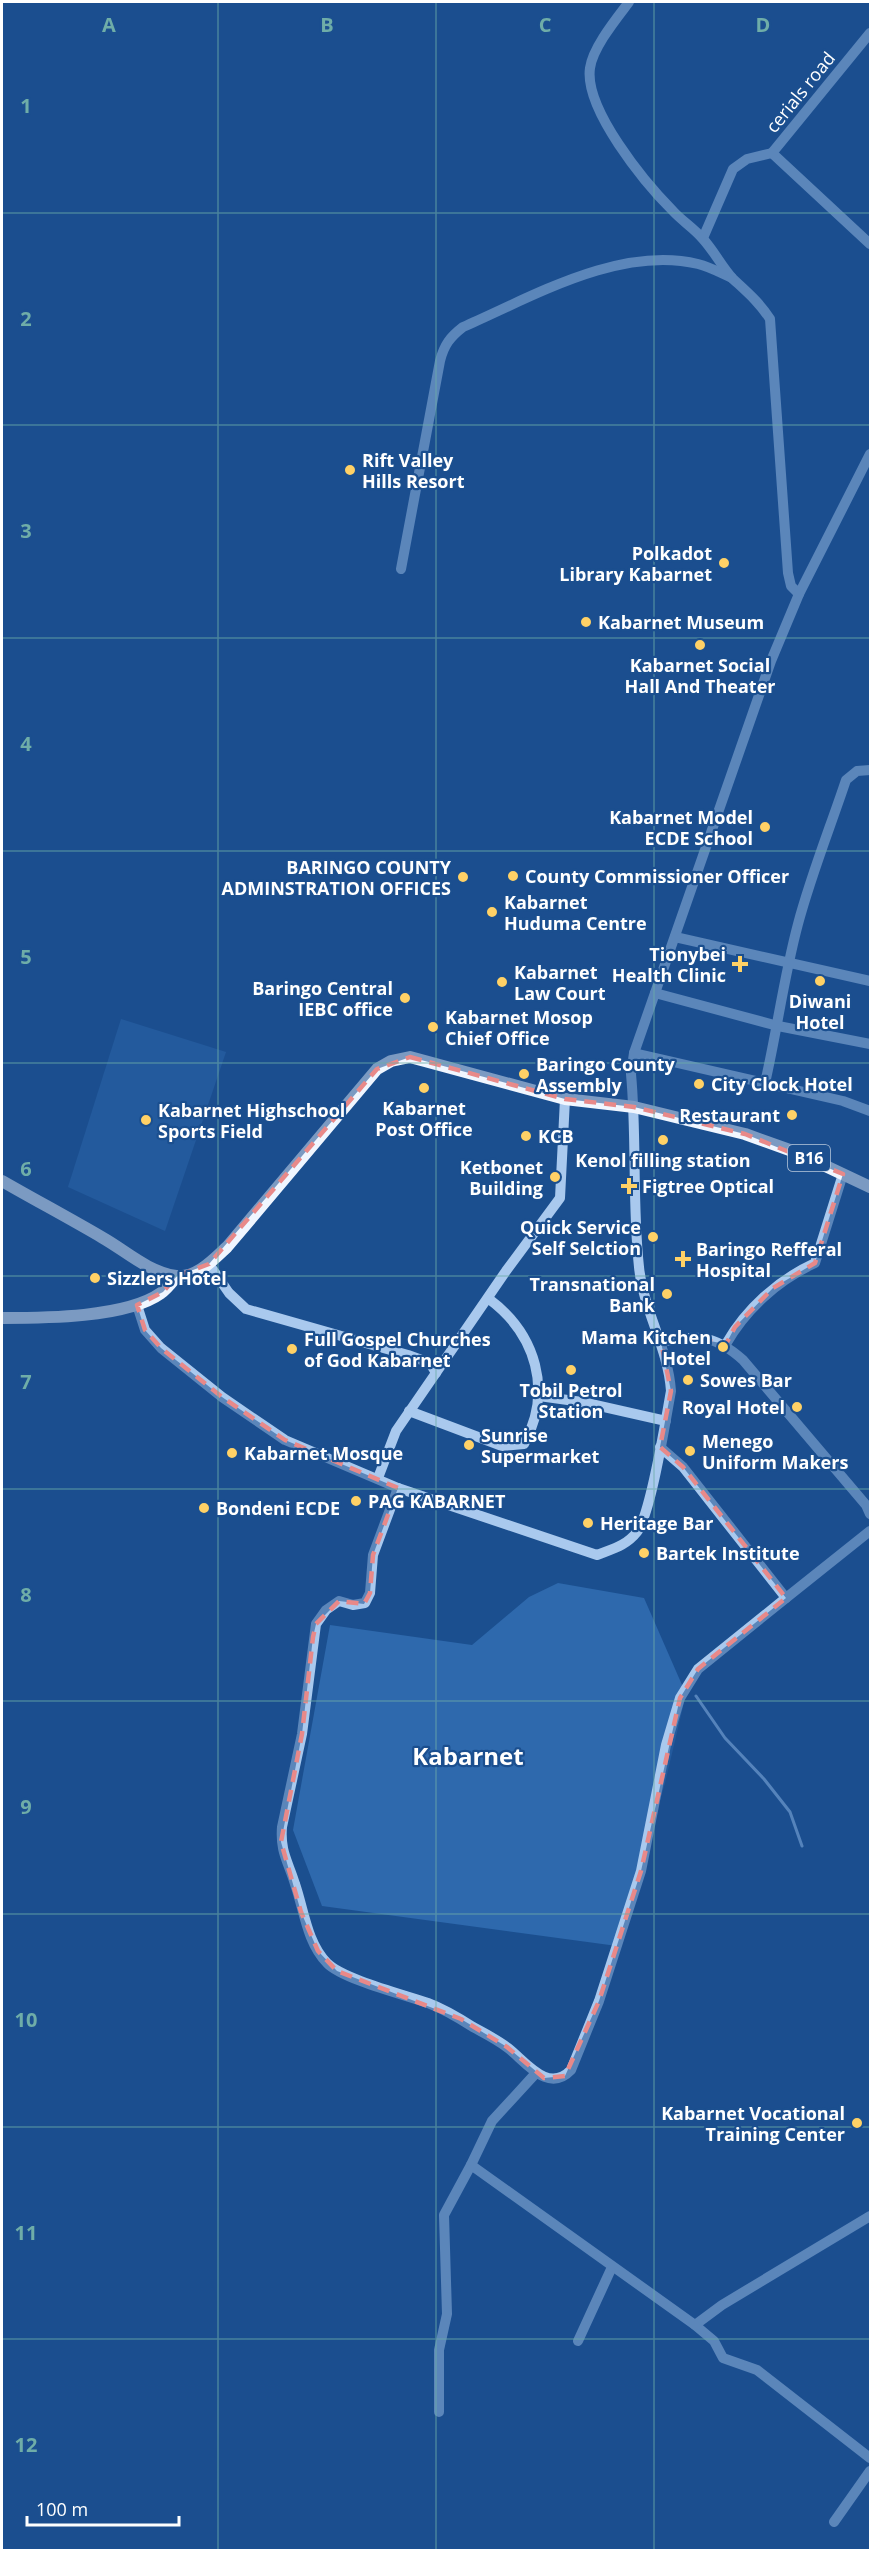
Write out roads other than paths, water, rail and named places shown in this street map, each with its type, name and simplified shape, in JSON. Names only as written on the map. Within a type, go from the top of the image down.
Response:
[{"type":"main road","name":"B16","points":[[177,1276],[191,1274],[208,1264],[227,1247],[377,1069],[392,1061],[410,1057],[436,1062],[565,1099],[634,1107],[745,1134],[798,1153],[870,1187]]},
{"type":"main road","points":[[2,1181],[104,1239],[140,1263],[177,1276],[163,1292],[137,1305],[66,1317],[2,1318]]},
{"type":"street","points":[[630,2],[609,29],[590,66],[590,80],[595,101],[623,153],[673,212],[703,238],[732,278],[761,305],[770,319],[788,573],[791,586],[799,594]]},
{"type":"street","name":"cerials road","points":[[870,33],[772,153],[870,244]]},
{"type":"street","points":[[703,238],[733,169],[747,159],[772,153]]},
{"type":"street","points":[[401,569],[440,361],[444,346],[451,336],[463,327],[579,276],[615,264],[671,262],[698,264],[732,278]]},
{"type":"street","points":[[137,1305],[145,1330],[161,1348],[222,1397],[285,1440],[342,1466],[378,1478],[398,1488],[597,1555],[625,1544],[638,1531],[666,1421],[670,1391],[669,1374],[661,1342],[649,1316],[639,1268],[631,1074],[633,1053],[771,661],[799,594],[870,456]]},
{"type":"street","points":[[765,1083],[798,924],[846,780],[857,771],[870,770]]},
{"type":"street","points":[[675,937],[870,981]]},
{"type":"street","points":[[655,993],[778,1026],[870,1044]]},
{"type":"street","points":[[633,1053],[843,1101],[870,1111]]},
{"type":"street","points":[[378,1478],[396,1431],[489,1299],[506,1271],[560,1198],[565,1099]]},
{"type":"street","points":[[726,1344],[735,1327],[773,1288],[791,1274],[815,1263],[843,1174]]},
{"type":"street","points":[[208,1264],[229,1293],[246,1309],[408,1355],[430,1363],[436,1373]]},
{"type":"street","points":[[410,1411],[502,1446],[524,1444],[539,1396],[539,1382],[530,1345],[509,1314],[489,1299]]},
{"type":"street","points":[[661,1342],[688,1337],[726,1344],[743,1360],[866,1505],[870,1514]]},
{"type":"street","points":[[539,1396],[582,1402],[666,1421]]},
{"type":"street","points":[[660,1447],[683,1467],[786,1598]]},
{"type":"street","points":[[398,1488],[376,1545],[370,1593],[365,1603],[353,1605],[339,1601],[326,1610],[316,1624],[302,1734],[282,1827],[281,1842],[285,1864],[295,1882],[301,1912],[318,1951],[327,1963],[351,1978],[432,2004],[461,2019],[507,2047],[536,2073],[550,2079],[565,2076],[572,2070],[598,2001],[646,1852],[666,1745],[680,1698],[698,1669],[870,1531]]},
{"type":"street","points":[[439,2412],[439,2350],[447,2314],[444,2216],[492,2121],[536,2073]]},
{"type":"street","points":[[471,2165],[695,2325],[714,2341],[723,2358],[763,2374],[870,2458]]},
{"type":"street","points":[[695,2325],[722,2305],[870,2216]]},
{"type":"street","points":[[578,2341],[612,2267]]},
{"type":"street","points":[[834,2522],[870,2471]]},
{"type":"waterway","points":[[696,1696],[725,1738],[764,1779],[790,1812],[802,1846]]},
{"type":"place","name":"Rift Valley Hills Resort","points":[[350,470]]},
{"type":"place","name":"Polkadot Library Kabarnet","points":[[724,563]]},
{"type":"place","name":"Kabarnet Museum","points":[[586,622]]},
{"type":"place","name":"Kabarnet Social Hall And Theater","points":[[700,645]]},
{"type":"place","name":"Kabarnet Model ECDE School","points":[[765,827]]},
{"type":"place","name":"County Commissioner Officer","points":[[513,876]]},
{"type":"place","name":"BARINGO COUNTY ADMINSTRATION OFFICES","points":[[463,877]]},
{"type":"place","name":"Kabarnet Huduma Centre","points":[[492,912]]},
{"type":"place","name":"Tionybei Health Clinic","points":[[740,964]]},
{"type":"place","name":"Diwani Hotel","points":[[820,981]]},
{"type":"place","name":"Kabarnet Law Court","points":[[502,982]]},
{"type":"place","name":"Baringo Central IEBC office","points":[[405,998]]},
{"type":"place","name":"Kabarnet Mosop Chief Office","points":[[433,1027]]},
{"type":"place","name":"Baringo County Assembly","points":[[524,1074]]},
{"type":"place","name":"City Clock Hotel","points":[[699,1084]]},
{"type":"place","name":"Kabarnet Post Office","points":[[424,1088]]},
{"type":"place","name":"Restaurant","points":[[792,1115]]},
{"type":"place","name":"Kabarnet Highschool Sports Field","points":[[146,1120]]},
{"type":"place","name":"KCB","points":[[526,1136]]},
{"type":"place","name":"Kenol filling station","points":[[663,1140]]},
{"type":"place","name":"Ketbonet Building","points":[[555,1177]]},
{"type":"place","name":"Figtree Optical","points":[[629,1186]]},
{"type":"place","name":"Quick Service Self Selction","points":[[653,1237]]},
{"type":"place","name":"Baringo Refferal Hospital","points":[[683,1259]]},
{"type":"place","name":"Sizzlers Hotel","points":[[95,1278]]},
{"type":"place","name":"Transnational Bank","points":[[667,1294]]},
{"type":"place","name":"Mama Kitchen Hotel","points":[[723,1347]]},
{"type":"place","name":"Full Gospel Churches of God Kabarnet","points":[[292,1349]]},
{"type":"place","name":"Tobil Petrol Station","points":[[571,1370]]},
{"type":"place","name":"Sowes Bar","points":[[688,1380]]},
{"type":"place","name":"Royal Hotel","points":[[797,1407]]},
{"type":"place","name":"Sunrise Supermarket","points":[[469,1445]]},
{"type":"place","name":"Menego Uniform Makers","points":[[690,1451]]},
{"type":"place","name":"Kabarnet Mosque","points":[[232,1453]]},
{"type":"place","name":"PAG KABARNET","points":[[356,1501]]},
{"type":"place","name":"Bondeni ECDE","points":[[204,1508]]},
{"type":"place","name":"Heritage Bar","points":[[588,1523]]},
{"type":"place","name":"Bartek Institute","points":[[644,1553]]},
{"type":"place","name":"Kabarnet Vocational Training Center","points":[[857,2123]]},
{"type":"district","name":"Kabarnet","points":[[468,1755]]}]
